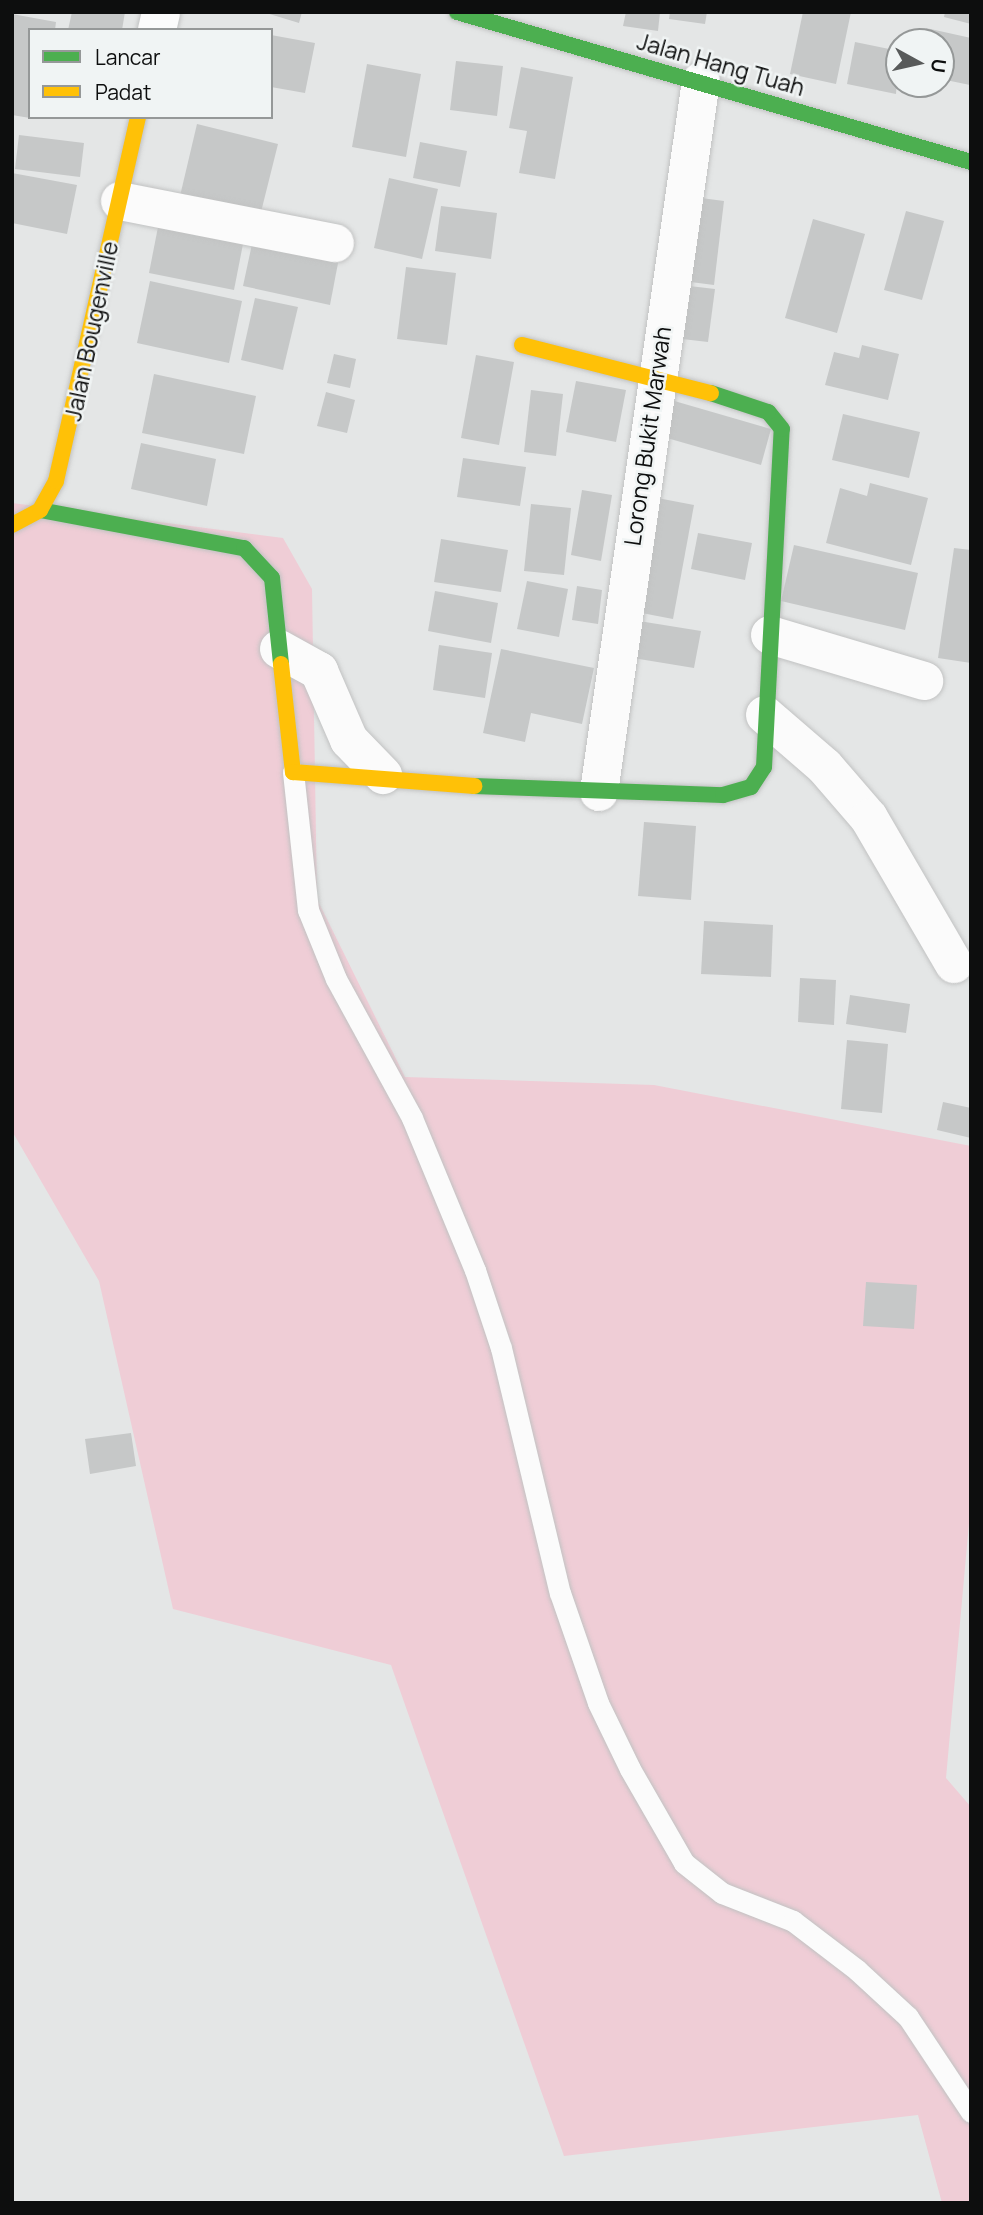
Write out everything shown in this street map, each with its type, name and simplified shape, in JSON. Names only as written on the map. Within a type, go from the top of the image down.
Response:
[{"type":"street","name":"Jalan Hang Tuah","points":[[457,12],[701,81],[971,162]]},
{"type":"street","name":"Lorong Bukit Marwah","points":[[599,792],[654,374],[701,81]]},
{"type":"street","name":"Jalan Bougenville","points":[[40,510],[70,431],[138,119]]},
{"type":"street","points":[[120,201],[335,243]]},
{"type":"street","points":[[12,525],[40,510],[253,552],[272,578],[293,772],[383,775],[599,792],[723,795],[751,787],[764,767],[782,429],[768,412],[654,374],[522,345]]},
{"type":"street","points":[[770,635],[924,681]]},
{"type":"street","points":[[279,649],[319,671],[349,740],[383,775]]},
{"type":"street","points":[[765,715],[825,767],[869,818],[954,964]]},
{"type":"lane","points":[[293,772],[308,910],[336,979],[412,1118],[475,1270],[501,1348],[560,1593],[598,1703],[630,1769],[684,1863],[722,1894],[793,1920],[857,1970],[908,2017],[971,2112]]},
{"type":"shaded area","points":[[12,503],[283,538],[312,589],[317,899],[405,1077],[654,1085],[971,1146],[971,1501],[946,1778],[971,1807],[971,2203],[942,2203],[918,2115],[564,2156],[391,1665],[173,1609],[99,1281],[12,1131]]},
{"type":"building","points":[[72,12],[125,12],[122,28],[68,28]]},
{"type":"building","points":[[263,12],[302,12],[299,23]]},
{"type":"building","points":[[626,12],[660,12],[658,31],[623,26]]},
{"type":"building","points":[[670,12],[707,12],[705,24],[669,19]]},
{"type":"building","points":[[803,12],[851,12],[836,84],[790,74]]},
{"type":"building","points":[[945,12],[971,12],[971,24],[944,17]]},
{"type":"building","points":[[12,14],[56,22],[55,28],[28,28],[28,118],[12,115]]},
{"type":"building","points":[[955,34],[971,38],[970,85],[955,82]]},
{"type":"building","points":[[273,35],[315,43],[305,93],[273,87]]},
{"type":"building","points":[[855,42],[885,48],[885,92],[847,84]]},
{"type":"building","points":[[456,61],[503,66],[497,116],[450,110]]},
{"type":"building","points":[[367,64],[421,74],[406,157],[352,147]]},
{"type":"building","points":[[521,67],[573,77],[555,179],[519,173],[527,131],[509,128]]},
{"type":"building","points":[[197,124],[278,144],[260,216],[180,196]]},
{"type":"building","points":[[19,135],[84,143],[80,177],[15,169]]},
{"type":"building","points":[[420,142],[467,151],[460,187],[413,178]]},
{"type":"building","points":[[12,173],[77,185],[67,234],[12,223]]},
{"type":"building","points":[[389,178],[438,189],[422,259],[374,248]]},
{"type":"building","points":[[686,196],[724,201],[714,285],[675,280]]},
{"type":"building","points":[[441,206],[497,213],[491,259],[435,251]]},
{"type":"building","points":[[906,211],[944,221],[922,300],[884,290]]},
{"type":"building","points":[[813,219],[865,234],[837,333],[785,318]]},
{"type":"building","points":[[158,227],[243,244],[234,290],[149,273]]},
{"type":"building","points":[[252,244],[338,263],[330,305],[243,286]]},
{"type":"building","points":[[406,267],[456,273],[447,345],[397,339]]},
{"type":"building","points":[[150,281],[242,301],[229,363],[137,343]]},
{"type":"building","points":[[672,284],[715,289],[708,342],[665,337]]},
{"type":"building","points":[[255,298],[298,307],[283,370],[241,360]]},
{"type":"building","points":[[862,345],[899,354],[888,400],[825,385],[834,352],[859,358]]},
{"type":"building","points":[[334,354],[356,359],[350,388],[327,383]]},
{"type":"building","points":[[476,355],[514,362],[499,445],[461,438]]},
{"type":"building","points":[[154,374],[256,396],[244,454],[142,433]]},
{"type":"building","points":[[576,381],[626,390],[616,442],[566,432]]},
{"type":"building","points":[[531,390],[563,394],[556,456],[524,452]]},
{"type":"building","points":[[326,392],[355,400],[347,433],[317,426]]},
{"type":"building","points":[[664,398],[771,429],[761,465],[653,434]]},
{"type":"building","points":[[843,414],[920,432],[909,478],[832,460]]},
{"type":"building","points":[[141,443],[216,459],[207,506],[131,489]]},
{"type":"building","points":[[463,458],[526,467],[520,506],[457,497]]},
{"type":"building","points":[[870,483],[928,498],[911,565],[826,543],[840,488],[867,496]]},
{"type":"building","points":[[582,490],[612,495],[601,561],[571,555]]},
{"type":"building","points":[[647,496],[694,505],[673,619],[626,610]]},
{"type":"building","points":[[531,504],[571,508],[564,575],[524,571]]},
{"type":"building","points":[[698,533],[752,543],[745,580],[691,569]]},
{"type":"building","points":[[441,539],[508,550],[501,592],[434,582]]},
{"type":"building","points":[[794,545],[918,573],[905,630],[781,601]]},
{"type":"building","points":[[954,548],[971,550],[971,663],[938,658]]},
{"type":"building","points":[[527,581],[568,589],[559,637],[517,629]]},
{"type":"building","points":[[577,586],[602,590],[598,624],[572,620]]},
{"type":"building","points":[[435,591],[498,603],[491,643],[428,631]]},
{"type":"building","points":[[639,621],[701,631],[694,668],[633,658]]},
{"type":"building","points":[[439,645],[492,653],[485,698],[433,690]]},
{"type":"building","points":[[501,649],[594,668],[582,724],[531,713],[525,742],[483,733]]},
{"type":"building","points":[[644,822],[696,826],[691,900],[638,896]]},
{"type":"building","points":[[704,921],[773,925],[771,977],[701,974]]},
{"type":"building","points":[[800,978],[836,980],[834,1025],[798,1022]]},
{"type":"building","points":[[850,995],[910,1004],[906,1033],[846,1024]]},
{"type":"building","points":[[847,1040],[888,1044],[882,1113],[841,1109]]},
{"type":"building","points":[[943,1102],[971,1108],[971,1138],[937,1130]]},
{"type":"building","points":[[866,1282],[917,1285],[914,1329],[863,1326]]},
{"type":"building","points":[[131,1433],[136,1466],[90,1474],[85,1439]]},
{"type":"traffic: fast","points":[[457,12],[971,162]]},
{"type":"traffic: fast","points":[[474,786],[723,795],[751,787],[764,767],[782,429],[768,412],[711,393]]},
{"type":"traffic: fast","points":[[40,510],[244,548],[272,578],[281,664]]},
{"type":"traffic: slow","points":[[12,525],[40,510],[56,481],[138,119]]},
{"type":"traffic: slow","points":[[522,345],[711,393]]},
{"type":"traffic: slow","points":[[281,664],[293,772],[474,786]]}]
